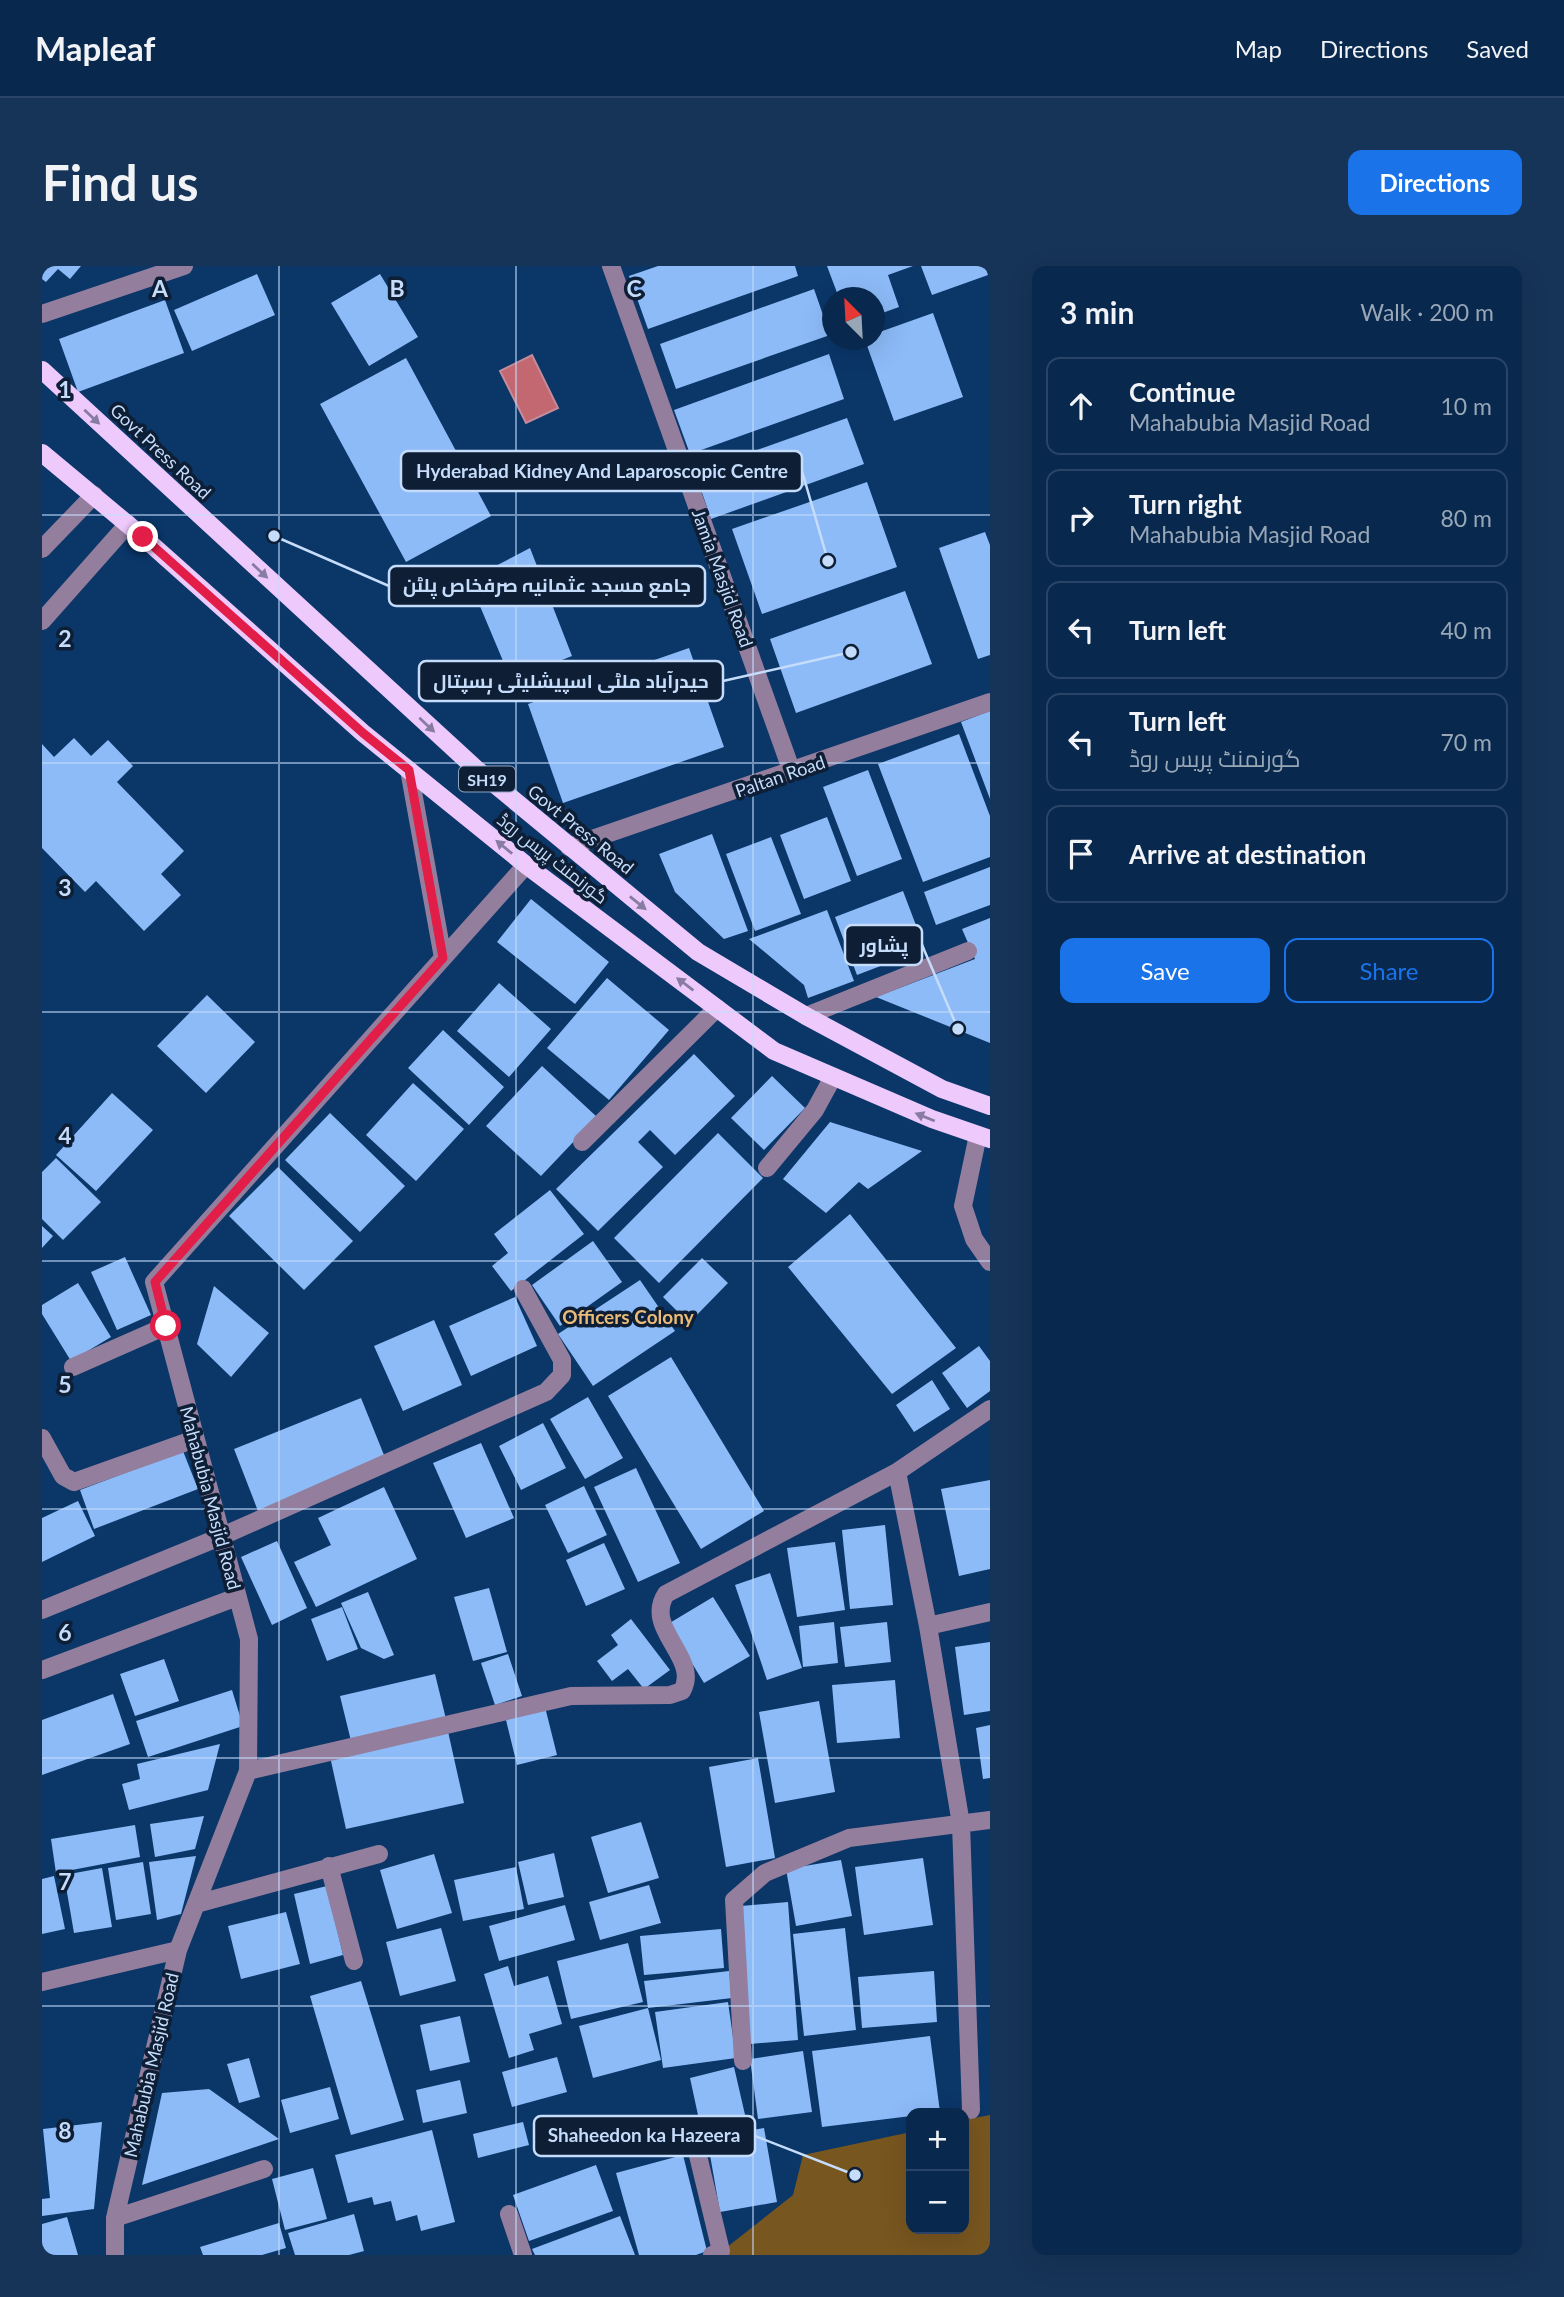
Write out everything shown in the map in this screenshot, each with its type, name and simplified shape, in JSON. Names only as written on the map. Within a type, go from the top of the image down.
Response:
[{"type":"main road","name":"Govt Press Road","points":[[42,370],[475,768],[698,951],[806,1016],[942,1089],[990,1106]]},
{"type":"main road","name":"گورنمنٹ پریس روڈ","points":[[42,453],[128,524],[363,733],[526,865],[774,1051],[932,1119],[984,1137]]},
{"type":"street","points":[[42,314],[184,266]]},
{"type":"street","name":"Jamia Masjid Road","points":[[611,266],[792,772]]},
{"type":"street","points":[[42,549],[94,495]]},
{"type":"street","points":[[42,621],[128,524]]},
{"type":"street","name":"Paltan Road","points":[[569,847],[990,702]]},
{"type":"street","points":[[409,770],[443,958]]},
{"type":"street","name":"Mahabubia Masjid Road","points":[[115,2255],[116,2218],[178,1950],[247,1771],[248,1639],[155,1282],[526,865]]},
{"type":"street","points":[[806,1016],[968,951]]},
{"type":"street","points":[[582,1142],[717,1008]]},
{"type":"street","points":[[766,1168],[815,1110],[833,1077]]},
{"type":"street","points":[[984,1137],[963,1206],[974,1239],[990,1262]]},
{"type":"street","points":[[42,1611],[220,1537],[546,1392],[562,1376],[562,1360],[523,1289]]},
{"type":"street","points":[[73,1367],[166,1326]]},
{"type":"street","points":[[247,1771],[571,1696],[670,1695],[682,1691],[687,1683],[686,1672],[660,1620],[659,1605],[666,1594],[897,1472],[990,1409]]},
{"type":"street","points":[[42,1438],[63,1476],[74,1482],[195,1440]]},
{"type":"street","points":[[897,1472],[928,1626],[961,1824],[971,2110]]},
{"type":"street","points":[[42,1670],[237,1597]]},
{"type":"street","points":[[928,1626],[990,1612]]},
{"type":"street","points":[[743,2061],[734,1900],[765,1873],[849,1838],[990,1820]]},
{"type":"street","points":[[196,1904],[379,1854]]},
{"type":"street","points":[[329,1866],[354,1961]]},
{"type":"street","points":[[42,1982],[178,1950]]},
{"type":"street","points":[[694,2139],[720,2251],[712,2255]]},
{"type":"street","points":[[116,2218],[264,2169]]},
{"type":"street","points":[[509,2214],[523,2255]]},
{"type":"shaded area","points":[[532,355],[558,408],[526,423],[500,371]]},
{"type":"shaded area","points":[[990,2115],[990,2255],[717,2255],[793,2195],[803,2155],[906,2133],[906,2234],[969,2234],[969,2119]]},
{"type":"building","points":[[42,266],[81,266],[70,279],[58,269],[46,282],[42,279]]},
{"type":"building","points":[[658,266],[795,266],[798,276],[648,329],[629,276]]},
{"type":"building","points":[[827,266],[913,266],[888,275],[899,307],[885,312],[885,287],[835,287]]},
{"type":"building","points":[[921,266],[985,266],[988,275],[932,295]]},
{"type":"building","points":[[257,274],[275,315],[192,351],[174,310]]},
{"type":"building","points":[[380,274],[418,337],[369,366],[331,303]]},
{"type":"building","points":[[814,289],[822,312],[822,338],[676,389],[660,344]]},
{"type":"building","points":[[165,300],[184,353],[78,392],[59,339]]},
{"type":"building","points":[[933,313],[963,397],[894,421],[869,350],[885,350],[885,330]]},
{"type":"building","points":[[829,354],[844,399],[690,454],[674,410]]},
{"type":"building","points":[[406,358],[491,516],[406,562],[320,404]]},
{"type":"building","points":[[847,418],[864,464],[711,519],[695,472]]},
{"type":"building","points":[[867,482],[897,567],[762,614],[732,529]]},
{"type":"building","points":[[985,532],[990,545],[990,655],[978,659],[939,548]]},
{"type":"building","points":[[530,548],[572,656],[511,680],[469,580]]},
{"type":"building","points":[[905,591],[932,664],[796,713],[770,639]]},
{"type":"building","points":[[689,648],[724,747],[563,803],[528,704]]},
{"type":"building","points":[[990,711],[990,799],[961,722]]},
{"type":"building","points":[[959,734],[990,816],[990,857],[923,882],[878,764]]},
{"type":"building","points":[[74,738],[91,756],[108,740],[133,766],[117,782],[184,851],[161,874],[181,895],[144,931],[96,881],[85,892],[42,848],[42,744],[54,757]]},
{"type":"building","points":[[868,770],[902,859],[857,876],[823,787]]},
{"type":"building","points":[[827,817],[851,881],[804,899],[780,835]]},
{"type":"building","points":[[712,834],[748,931],[724,939],[675,892],[659,854]]},
{"type":"building","points":[[771,837],[801,914],[755,931],[726,854]]},
{"type":"building","points":[[990,867],[990,905],[936,925],[924,892]]},
{"type":"building","points":[[903,891],[925,949],[857,975],[835,917]]},
{"type":"building","points":[[531,899],[609,962],[575,1004],[497,942]]},
{"type":"building","points":[[827,910],[854,981],[808,998],[804,985],[749,939]]},
{"type":"building","points":[[990,918],[990,1043],[876,997],[975,959],[962,929]]},
{"type":"building","points":[[607,978],[669,1030],[609,1100],[547,1048]]},
{"type":"building","points":[[499,983],[551,1029],[509,1077],[457,1031]]},
{"type":"building","points":[[207,995],[255,1042],[206,1093],[157,1046]]},
{"type":"building","points":[[443,1030],[504,1087],[469,1125],[408,1068]]},
{"type":"building","points":[[694,1054],[735,1096],[675,1155],[650,1130],[638,1142],[663,1167],[598,1231],[556,1189]]},
{"type":"building","points":[[542,1066],[597,1117],[541,1176],[486,1126]]},
{"type":"building","points":[[772,1076],[805,1108],[764,1150],[731,1118]]},
{"type":"building","points":[[413,1083],[464,1129],[416,1181],[366,1135]]},
{"type":"building","points":[[112,1093],[153,1130],[96,1191],[56,1155]]},
{"type":"building","points":[[330,1113],[405,1186],[360,1232],[285,1160]]},
{"type":"building","points":[[830,1122],[922,1151],[868,1189],[859,1182],[826,1213],[783,1179]]},
{"type":"building","points":[[718,1133],[763,1178],[659,1283],[614,1238]]},
{"type":"building","points":[[56,1158],[101,1202],[63,1240],[42,1219],[42,1172]]},
{"type":"building","points":[[278,1167],[353,1241],[304,1290],[229,1216]]},
{"type":"building","points":[[550,1190],[584,1234],[511,1291],[492,1266],[508,1253],[494,1234]]},
{"type":"building","points":[[850,1214],[956,1348],[892,1394],[788,1267]]},
{"type":"building","points":[[42,1226],[53,1236],[42,1248]]},
{"type":"building","points":[[593,1241],[622,1282],[560,1326],[532,1285]]},
{"type":"building","points":[[125,1257],[151,1315],[117,1330],[91,1272]]},
{"type":"building","points":[[702,1258],[728,1283],[689,1323],[663,1297]]},
{"type":"building","points":[[640,1280],[675,1331],[593,1386],[558,1334]]},
{"type":"building","points":[[78,1283],[111,1337],[71,1361],[42,1314],[42,1305]]},
{"type":"building","points":[[214,1286],[269,1333],[231,1377],[197,1344]]},
{"type":"building","points":[[515,1297],[537,1346],[471,1376],[449,1326]]},
{"type":"building","points":[[434,1320],[462,1385],[403,1411],[374,1346]]},
{"type":"building","points":[[979,1346],[990,1361],[990,1391],[967,1408],[942,1373]]},
{"type":"building","points":[[671,1357],[764,1511],[701,1549],[608,1396]]},
{"type":"building","points":[[932,1380],[950,1409],[914,1432],[896,1405]]},
{"type":"building","points":[[588,1397],[623,1458],[585,1479],[550,1419]]},
{"type":"building","points":[[361,1398],[386,1460],[258,1511],[234,1449]]},
{"type":"building","points":[[543,1423],[566,1468],[521,1490],[499,1446]]},
{"type":"building","points":[[481,1443],[514,1518],[466,1538],[433,1463]]},
{"type":"building","points":[[183,1451],[198,1489],[94,1529],[80,1490]]},
{"type":"building","points":[[636,1468],[680,1563],[638,1582],[594,1487]]},
{"type":"building","points":[[990,1480],[990,1569],[959,1576],[941,1489]]},
{"type":"building","points":[[584,1486],[607,1535],[568,1553],[545,1505]]},
{"type":"building","points":[[384,1487],[417,1559],[316,1607],[294,1562],[331,1545],[318,1518]]},
{"type":"building","points":[[78,1501],[95,1536],[42,1562],[42,1518]]},
{"type":"building","points":[[885,1525],[893,1605],[850,1609],[842,1530]]},
{"type":"building","points":[[277,1541],[307,1608],[272,1625],[241,1557]]},
{"type":"building","points":[[835,1542],[845,1610],[797,1617],[787,1548]]},
{"type":"building","points":[[604,1543],[625,1589],[586,1606],[566,1560]]},
{"type":"building","points":[[770,1573],[802,1668],[767,1680],[735,1585]]},
{"type":"building","points":[[489,1588],[507,1652],[473,1661],[454,1597]]},
{"type":"building","points":[[368,1592],[394,1655],[384,1659],[361,1648],[341,1603]]},
{"type":"building","points":[[713,1597],[750,1656],[704,1683],[668,1624]]},
{"type":"building","points":[[342,1607],[358,1649],[327,1661],[311,1619]]},
{"type":"building","points":[[631,1619],[670,1670],[644,1689],[628,1669],[612,1681],[597,1661],[618,1645],[611,1635]]},
{"type":"building","points":[[834,1622],[838,1663],[803,1667],[799,1626]]},
{"type":"building","points":[[887,1622],[891,1662],[845,1667],[840,1627]]},
{"type":"building","points":[[990,1642],[990,1711],[964,1715],[955,1647]]},
{"type":"building","points":[[508,1654],[522,1696],[495,1705],[481,1663]]},
{"type":"building","points":[[164,1659],[179,1701],[135,1716],[120,1674]]},
{"type":"building","points":[[435,1674],[446,1719],[351,1741],[340,1696]]},
{"type":"building","points":[[895,1680],[900,1738],[837,1743],[832,1685]]},
{"type":"building","points":[[232,1690],[243,1726],[148,1757],[136,1721]]},
{"type":"building","points":[[113,1694],[130,1744],[42,1775],[42,1720]]},
{"type":"building","points":[[819,1701],[835,1792],[775,1803],[759,1712]]},
{"type":"building","points":[[545,1707],[557,1755],[517,1765],[505,1716]]},
{"type":"building","points":[[990,1725],[990,1778],[983,1779],[976,1728]]},
{"type":"building","points":[[447,1727],[464,1803],[346,1829],[329,1752]]},
{"type":"building","points":[[220,1744],[208,1790],[129,1810],[122,1784],[140,1779],[137,1764]]},
{"type":"building","points":[[758,1758],[775,1858],[726,1867],[709,1767]]},
{"type":"building","points":[[204,1816],[195,1849],[155,1857],[150,1824]]},
{"type":"building","points":[[641,1822],[659,1878],[608,1893],[591,1837]]},
{"type":"building","points":[[135,1825],[140,1857],[56,1873],[51,1839]]},
{"type":"building","points":[[554,1853],[564,1897],[528,1905],[518,1862]]},
{"type":"building","points":[[434,1854],[452,1913],[397,1929],[380,1870]]},
{"type":"building","points":[[196,1856],[181,1914],[157,1920],[149,1862]]},
{"type":"building","points":[[923,1858],[933,1925],[864,1935],[855,1867]]},
{"type":"building","points":[[841,1860],[852,1916],[796,1926],[786,1869]]},
{"type":"building","points":[[143,1862],[151,1914],[116,1920],[108,1868]]},
{"type":"building","points":[[516,1867],[524,1909],[463,1921],[454,1880]]},
{"type":"building","points":[[102,1868],[112,1927],[74,1933],[64,1875]]},
{"type":"building","points":[[54,1876],[65,1929],[42,1934],[42,1879]]},
{"type":"building","points":[[649,1885],[661,1923],[600,1940],[589,1902]]},
{"type":"building","points":[[327,1886],[343,1955],[310,1964],[294,1894]]},
{"type":"building","points":[[788,1902],[798,2040],[750,2044],[741,1906]]},
{"type":"building","points":[[565,1905],[575,1940],[499,1961],[489,1926]]},
{"type":"building","points":[[286,1912],[300,1964],[241,1979],[228,1926]]},
{"type":"building","points":[[441,1928],[456,1981],[400,1996],[386,1942]]},
{"type":"building","points":[[845,1928],[856,2030],[804,2036],[793,1934]]},
{"type":"building","points":[[721,1929],[724,1968],[644,1975],[640,1936]]},
{"type":"building","points":[[628,1943],[643,2002],[571,2019],[557,1961]]},
{"type":"building","points":[[508,1966],[514,1986],[548,1976],[562,2024],[529,2034],[534,2050],[509,2058],[484,1974]]},
{"type":"building","points":[[729,1971],[732,1998],[648,2008],[644,1981]]},
{"type":"building","points":[[934,1971],[937,2022],[862,2028],[858,1977]]},
{"type":"building","points":[[361,1981],[404,2120],[351,2135],[310,1996]]},
{"type":"building","points":[[728,2002],[736,2058],[663,2068],[655,2012]]},
{"type":"building","points":[[648,2008],[661,2060],[593,2078],[579,2026]]},
{"type":"building","points":[[460,2016],[470,2062],[430,2071],[420,2025]]},
{"type":"building","points":[[930,2036],[939,2108],[906,2108],[906,2117],[822,2127],[812,2051]]},
{"type":"building","points":[[803,2051],[812,2112],[758,2119],[750,2059]]},
{"type":"building","points":[[557,2057],[567,2092],[512,2107],[502,2072]]},
{"type":"building","points":[[249,2058],[260,2097],[239,2103],[227,2064]]},
{"type":"building","points":[[734,2067],[746,2119],[701,2129],[690,2078]]},
{"type":"building","points":[[460,2080],[467,2113],[423,2123],[416,2090]]},
{"type":"building","points":[[330,2087],[339,2119],[290,2133],[281,2100]]},
{"type":"building","points":[[209,2089],[279,2139],[142,2185],[162,2093]]},
{"type":"building","points":[[102,2122],[94,2209],[42,2216],[42,2199],[50,2198],[43,2129]]},
{"type":"building","points":[[523,2122],[529,2145],[478,2158],[473,2134]]},
{"type":"building","points":[[764,2128],[777,2202],[720,2212],[707,2138]]},
{"type":"building","points":[[432,2130],[455,2222],[421,2231],[417,2215],[396,2221],[391,2201],[374,2205],[372,2197],[348,2203],[335,2155]]},
{"type":"building","points":[[683,2155],[707,2251],[696,2255],[639,2255],[616,2173]]},
{"type":"building","points":[[596,2165],[613,2211],[529,2241],[513,2195]]},
{"type":"building","points":[[313,2168],[327,2219],[285,2230],[272,2179]]},
{"type":"building","points":[[354,2214],[364,2251],[349,2255],[295,2255],[288,2233]]},
{"type":"building","points":[[620,2216],[635,2255],[535,2255],[532,2249]]},
{"type":"building","points":[[67,2217],[78,2255],[42,2255],[42,2224]]},
{"type":"building","points":[[279,2223],[286,2248],[262,2255],[203,2255],[200,2247]]},
{"type":"place","name":"جامع مسجد عثمانیہ صرفخاص پلٹن","points":[[274,536]]},
{"type":"place","name":"Hyderabad Kidney And Laparoscopic Centre","points":[[828,561]]},
{"type":"place","name":"حیدرآباد ملٹی اسپیشلیٹی ہسپتال","points":[[851,652]]},
{"type":"place","name":"پشاور","points":[[958,1029]]},
{"type":"place","name":"Shaheedon ka Hazeera","points":[[855,2175]]},
{"type":"district","name":"Officers Colony","points":[[628,1316]]},
{"type":"route","points":[[143,537],[363,733],[409,770],[443,958],[155,1282],[166,1326]]}]
